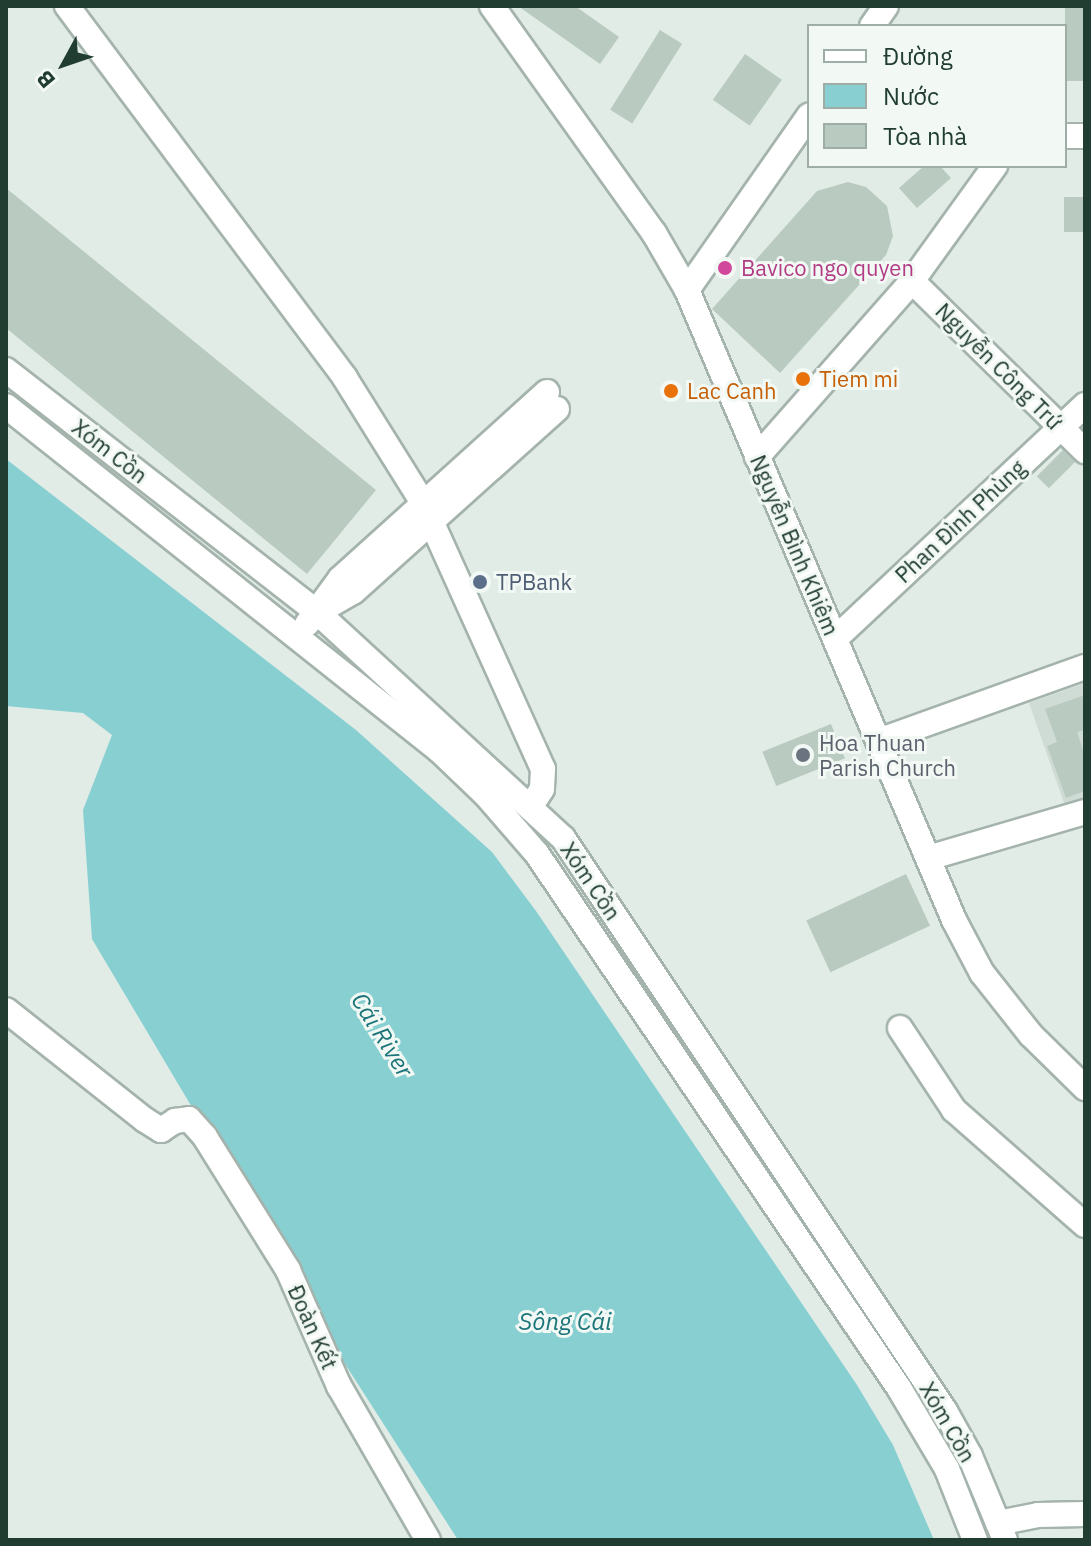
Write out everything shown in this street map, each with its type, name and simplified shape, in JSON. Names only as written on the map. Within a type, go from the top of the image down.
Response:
[{"type":"street","points":[[67,6],[345,378],[427,511],[543,769],[542,789],[531,806]]},
{"type":"street","name":"Nguyễn Bình Khiêm","points":[[492,6],[654,233],[687,290],[928,858],[982,973],[1031,1035],[1085,1088]]},
{"type":"street","points":[[873,24],[886,6]]},
{"type":"street","points":[[687,290],[807,119]]},
{"type":"street","points":[[757,457],[912,281],[994,168]]},
{"type":"street","name":"Nguyễn Công Trứ","points":[[912,281],[1085,451]]},
{"type":"street","name":"Xóm Cồn","points":[[6,370],[317,612],[563,838],[945,1411],[970,1456],[1002,1532]]},
{"type":"street","points":[[297,635],[317,612],[353,592],[427,511],[552,401]]},
{"type":"street","name":"Phan Đình Phùng","points":[[836,638],[1085,405]]},
{"type":"street","name":"Xóm Cồn","points":[[6,406],[439,750],[485,794],[537,854],[899,1388],[947,1469],[975,1540]]},
{"type":"street","points":[[878,741],[1085,667]]},
{"type":"street","points":[[928,858],[1085,812]]},
{"type":"street","name":"Đoàn Kết","points":[[6,1010],[68,1062],[161,1130],[175,1121],[189,1119],[223,1161],[273,1244],[339,1386],[428,1540]]},
{"type":"street","points":[[900,1028],[954,1110],[1085,1225]]},
{"type":"street","points":[[947,1469],[970,1456]]},
{"type":"street","points":[[1002,1532],[1038,1515],[1085,1514]]},
{"type":"shaded area","points":[[1085,683],[1085,800],[1065,806],[1029,703]]},
{"type":"water","name":"Sông Cái","points":[[6,459],[356,730],[492,852],[536,911],[857,1385],[893,1445],[934,1540],[458,1540],[338,1353],[92,939],[83,810],[112,735],[83,713],[6,706]]},
{"type":"building","points":[[518,6],[575,6],[619,37],[600,64]]},
{"type":"building","points":[[1065,6],[1085,6],[1085,81],[1067,81]]},
{"type":"building","points":[[660,30],[682,44],[632,123],[610,110]]},
{"type":"building","points":[[745,54],[782,80],[750,126],[713,100]]},
{"type":"building","points":[[922,168],[942,168],[951,178],[917,208],[899,188]]},
{"type":"building","points":[[848,182],[866,187],[887,206],[893,236],[886,255],[780,373],[712,309],[817,191]]},
{"type":"building","points":[[6,188],[376,490],[307,574],[6,328]]},
{"type":"building","points":[[1064,197],[1085,197],[1085,232],[1064,232]]},
{"type":"building","points":[[1063,450],[1075,462],[1049,488],[1037,476]]},
{"type":"building","points":[[1085,695],[1085,730],[1077,732],[1085,756],[1085,791],[1066,798],[1047,746],[1057,742],[1045,709]]},
{"type":"building","name":"Hoa Thuan Parish Church","points":[[831,724],[845,758],[776,786],[762,752]]},
{"type":"building","points":[[906,874],[930,926],[830,972],[806,920]]},
{"type":"place","name":"Bavico ngo quyen","points":[[725,268]]},
{"type":"place","name":"Tiem mi","points":[[803,379]]},
{"type":"place","name":"Lac Canh","points":[[671,391]]},
{"type":"place","name":"TPBank","points":[[480,582]]},
{"type":"place","name":"Hoa Thuan Parish Church","points":[[803,755]]},
{"type":"water label","name":"Cái River","points":[[382,1035]]}]
